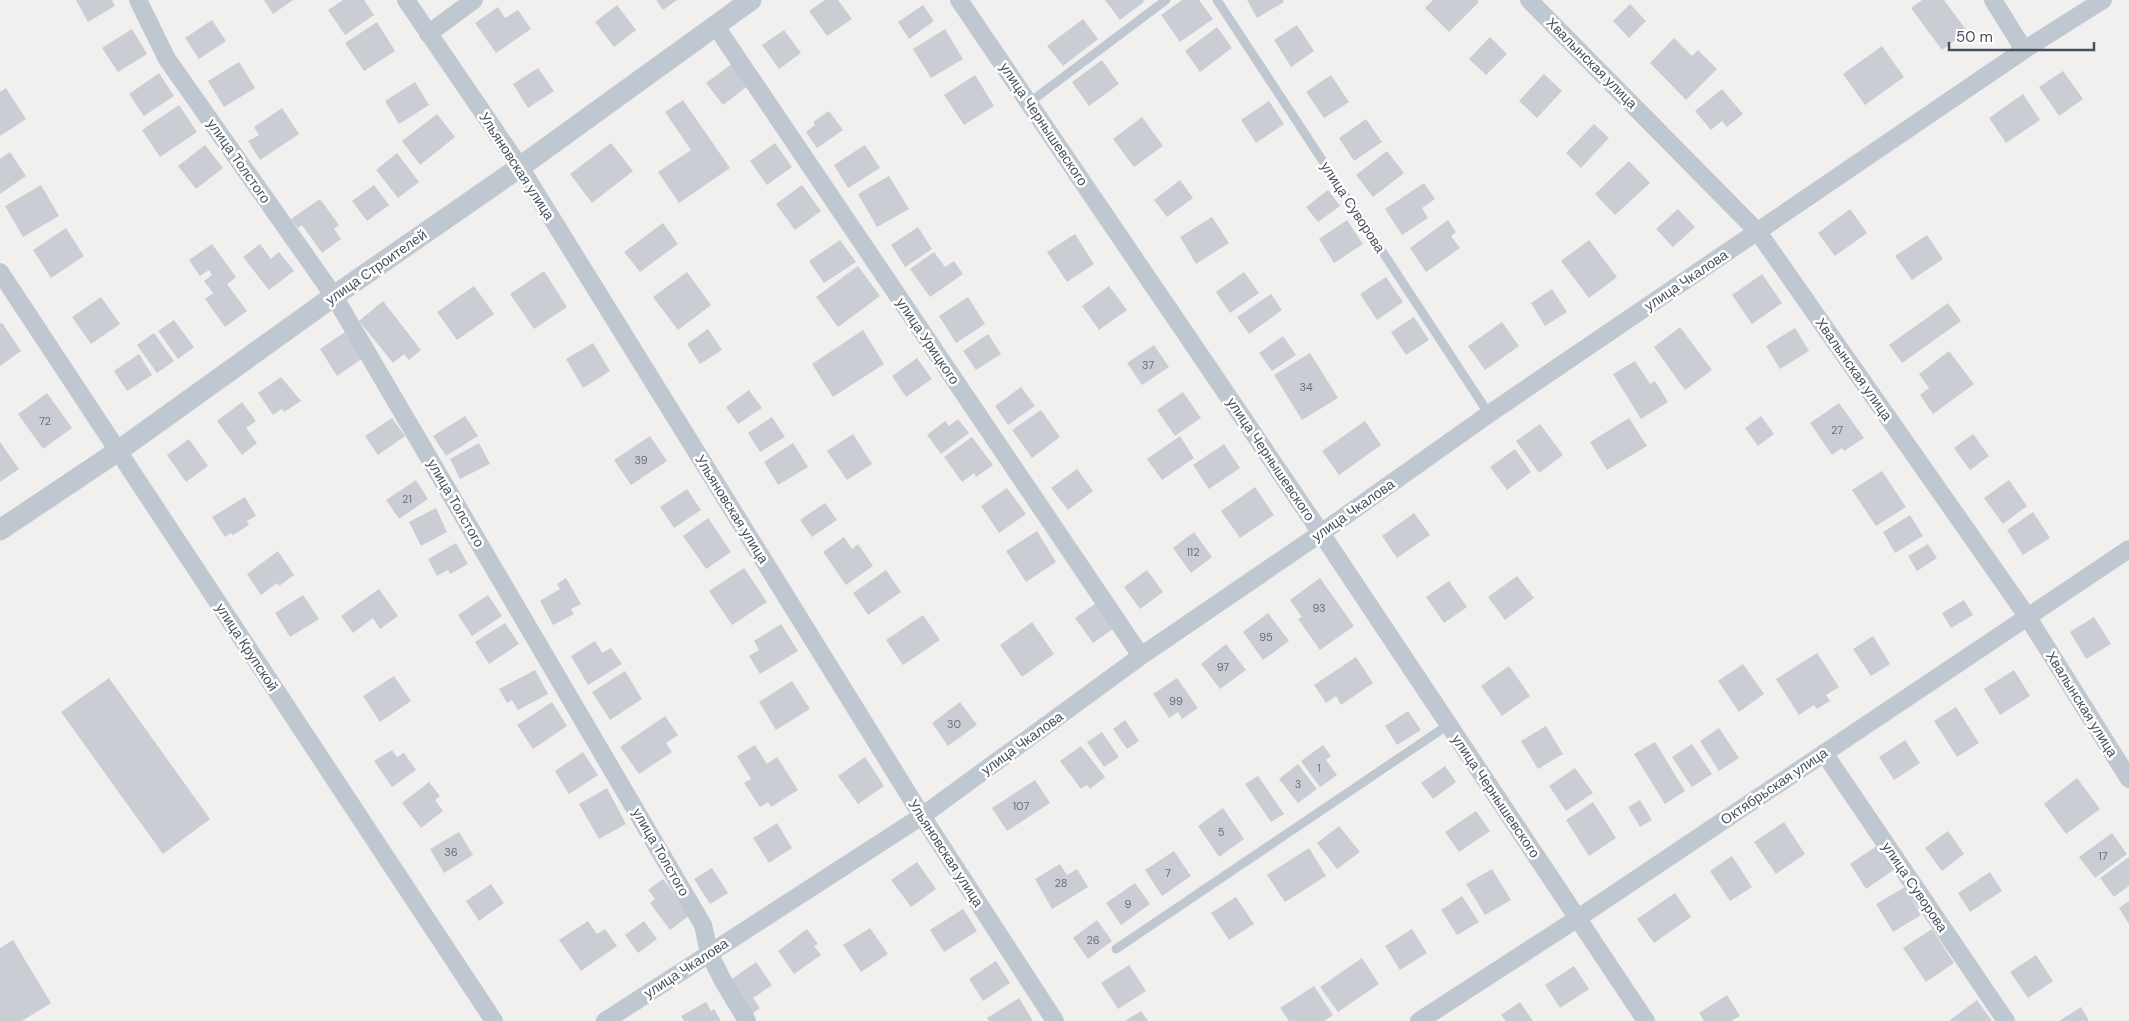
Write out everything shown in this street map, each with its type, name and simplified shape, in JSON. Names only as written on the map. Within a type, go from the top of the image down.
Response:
[{"type":"street","name":"улица Толстого","points":[[138,0],[166,59],[334,296],[703,925],[709,953],[747,1021]]},
{"type":"street","name":"Ульяновская улица","points":[[406,0],[520,167],[922,816],[1055,1021]]},
{"type":"street","points":[[428,34],[474,0]]},
{"type":"street","name":"улица Строителей","points":[[0,530],[118,451],[334,296],[520,167],[751,0]]},
{"type":"street","name":"улица Чернышевского","points":[[959,0],[1321,533],[1646,1021]]},
{"type":"street","name":"Хвалынская улица","points":[[1529,0],[1758,232],[2027,616],[2129,780]]},
{"type":"street","points":[[1993,0],[2024,50]]},
{"type":"street","name":"улица Чкалова","points":[[605,1021],[922,816],[1141,656],[1321,533],[1489,414],[2024,50],[2103,0]]},
{"type":"street","name":"улица Урицкого","points":[[715,25],[1141,656]]},
{"type":"street","name":"улица Крупской","points":[[0,272],[494,1021]]},
{"type":"street","name":"Октябрьская улица","points":[[1419,1021],[1578,918],[2027,616],[2129,550]]},
{"type":"street","name":"улица Суворова","points":[[1824,753],[2006,1021]]},
{"type":"lane","points":[[1030,102],[1166,0]]},
{"type":"lane","name":"улица Суворова","points":[[1216,0],[1489,414]]},
{"type":"lane","points":[[1116,949],[1448,725]]},
{"type":"building","points":[[76,0],[112,0],[115,6],[88,22]]},
{"type":"building","points":[[264,0],[293,0],[273,14]]},
{"type":"building","points":[[343,0],[364,0],[374,15],[345,35],[328,10]]},
{"type":"building","points":[[656,0],[677,0],[663,10]]},
{"type":"building","points":[[825,0],[838,0],[852,19],[827,36],[809,11]]},
{"type":"building","points":[[1105,0],[1143,0],[1144,2],[1120,20]]},
{"type":"building","points":[[1182,0],[1199,0],[1213,19],[1180,42],[1161,15]]},
{"type":"building","points":[[1247,0],[1283,0],[1284,2],[1257,18]]},
{"type":"building","points":[[1433,0],[1477,0],[1479,2],[1449,32],[1425,8]]},
{"type":"building","points":[[1922,0],[1944,0],[1967,31],[1942,50],[1911,8]]},
{"type":"building","points":[[1630,4],[1646,21],[1629,38],[1613,21]]},
{"type":"building","points":[[617,5],[636,30],[614,47],[595,22]]},
{"type":"building","points":[[923,5],[934,21],[909,39],[898,22]]},
{"type":"building","points":[[498,7],[505,18],[518,10],[531,29],[496,53],[475,23]]},
{"type":"building","points":[[1083,19],[1098,39],[1063,66],[1047,46]]},
{"type":"building","points":[[212,20],[226,41],[199,59],[185,38]]},
{"type":"building","points":[[377,22],[395,51],[364,71],[345,43]]},
{"type":"building","points":[[1297,25],[1314,51],[1291,67],[1274,40]]},
{"type":"building","points":[[1217,27],[1232,48],[1200,72],[1185,51]]},
{"type":"building","points":[[132,29],[147,54],[118,72],[102,48]]},
{"type":"building","points":[[945,29],[963,59],[931,78],[913,49]]},
{"type":"building","points":[[784,30],[801,53],[779,69],[762,45]]},
{"type":"building","points":[[1490,37],[1507,54],[1486,75],[1469,59]]},
{"type":"building","points":[[1674,38],[1692,56],[1698,50],[1717,69],[1686,100],[1650,63]]},
{"type":"building","points":[[1882,46],[1904,77],[1865,105],[1843,74]]},
{"type":"building","points":[[1102,60],[1119,84],[1089,106],[1072,82]]},
{"type":"building","points":[[239,62],[255,88],[224,107],[208,81]]},
{"type":"building","points":[[733,63],[749,85],[723,105],[706,83]]},
{"type":"building","points":[[538,68],[554,91],[528,108],[513,84]]},
{"type":"building","points":[[2063,71],[2083,99],[2059,116],[2039,87]]},
{"type":"building","points":[[159,73],[174,96],[144,116],[129,94]]},
{"type":"building","points":[[1544,74],[1562,91],[1537,118],[1519,101]]},
{"type":"building","points":[[975,75],[994,106],[964,125],[944,95]]},
{"type":"building","points":[[1331,75],[1349,102],[1324,118],[1306,92]]},
{"type":"building","points":[[415,82],[429,105],[399,124],[385,101]]},
{"type":"building","points":[[6,88],[26,119],[0,136],[0,92]]},
{"type":"building","points":[[1722,89],[1743,114],[1727,127],[1722,121],[1711,130],[1695,111]]},
{"type":"building","points":[[2023,94],[2040,120],[2006,143],[1989,118]]},
{"type":"building","points":[[683,100],[730,168],[679,203],[658,172],[691,150],[665,112]]},
{"type":"building","points":[[1269,101],[1284,124],[1256,143],[1241,120]]},
{"type":"building","points":[[179,105],[197,132],[160,157],[142,130]]},
{"type":"building","points":[[282,108],[299,134],[260,160],[248,141],[259,135],[254,127]]},
{"type":"building","points":[[829,111],[843,130],[817,148],[806,132],[815,125],[813,122]]},
{"type":"building","points":[[437,114],[455,137],[420,165],[402,141]]},
{"type":"building","points":[[1142,117],[1163,146],[1134,167],[1113,139]]},
{"type":"building","points":[[1366,119],[1382,142],[1354,161],[1339,138]]},
{"type":"building","points":[[1594,124],[1609,138],[1581,168],[1566,153]]},
{"type":"building","points":[[611,143],[633,171],[592,203],[570,174]]},
{"type":"building","points":[[775,143],[792,167],[767,185],[750,161]]},
{"type":"building","points":[[205,145],[223,168],[196,189],[178,166]]},
{"type":"building","points":[[865,145],[880,168],[848,188],[834,165]]},
{"type":"building","points":[[1387,151],[1404,173],[1373,197],[1356,175]]},
{"type":"building","points":[[10,152],[26,176],[0,194],[0,159]]},
{"type":"building","points":[[397,153],[419,182],[398,198],[376,170]]},
{"type":"building","points":[[1629,161],[1650,183],[1615,215],[1595,194]]},
{"type":"building","points":[[889,176],[909,209],[877,227],[858,194]]},
{"type":"building","points":[[1180,180],[1193,198],[1167,217],[1154,200]]},
{"type":"building","points":[[1424,183],[1435,199],[1422,208],[1428,218],[1402,235],[1385,209]]},
{"type":"building","points":[[41,185],[59,216],[23,237],[5,206]]},
{"type":"building","points":[[374,185],[389,205],[367,221],[352,201]]},
{"type":"building","points":[[802,185],[821,211],[795,230],[776,204]]},
{"type":"building","points":[[1328,190],[1340,206],[1318,222],[1306,207]]},
{"type":"building","points":[[320,199],[339,225],[334,229],[341,239],[322,253],[302,225],[298,228],[291,219]]},
{"type":"building","points":[[1678,209],[1695,227],[1673,247],[1656,229]]},
{"type":"building","points":[[1850,209],[1867,233],[1835,256],[1818,233]]},
{"type":"building","points":[[1212,217],[1229,243],[1196,264],[1180,237]]},
{"type":"building","points":[[1347,220],[1363,244],[1334,263],[1319,239]]},
{"type":"building","points":[[1448,220],[1456,232],[1451,236],[1460,248],[1426,272],[1410,248]]},
{"type":"building","points":[[663,223],[678,244],[640,272],[624,252]]},
{"type":"building","points":[[918,227],[932,249],[905,267],[891,245]]},
{"type":"building","points":[[66,228],[84,256],[51,278],[33,250]]},
{"type":"building","points":[[1075,234],[1094,264],[1067,282],[1047,252]]},
{"type":"building","points":[[1927,235],[1943,259],[1912,280],[1895,256]]},
{"type":"building","points":[[840,240],[856,262],[824,283],[809,261]]},
{"type":"building","points":[[1589,240],[1617,277],[1589,298],[1561,261]]},
{"type":"building","points":[[212,244],[236,277],[227,284],[247,311],[225,327],[205,299],[213,293],[204,281],[212,275],[209,270],[200,276],[189,260]]},
{"type":"building","points":[[260,244],[271,259],[279,252],[294,271],[269,290],[243,257]]},
{"type":"building","points":[[934,252],[945,267],[954,261],[963,274],[930,297],[910,269]]},
{"type":"building","points":[[858,266],[880,296],[838,327],[816,297]]},
{"type":"building","points":[[544,271],[567,307],[534,329],[510,294]]},
{"type":"building","points":[[687,272],[711,305],[678,330],[653,297]]},
{"type":"building","points":[[1244,272],[1259,293],[1230,313],[1216,292]]},
{"type":"building","points":[[1762,274],[1782,303],[1752,324],[1732,295]]},
{"type":"building","points":[[1386,277],[1403,302],[1377,320],[1360,294]]},
{"type":"building","points":[[474,286],[494,314],[457,340],[437,312]]},
{"type":"building","points":[[1109,286],[1127,310],[1099,330],[1082,306]]},
{"type":"building","points":[[1552,289],[1567,312],[1545,326],[1531,303]]},
{"type":"building","points":[[1271,294],[1282,310],[1249,334],[1237,317]]},
{"type":"building","points":[[101,297],[120,324],[91,344],[72,317]]},
{"type":"building","points":[[968,297],[985,324],[956,343],[939,316]]},
{"type":"building","points":[[383,301],[421,350],[409,360],[404,354],[393,363],[359,321]]},
{"type":"building","points":[[1948,303],[1961,321],[1902,363],[1889,345]]},
{"type":"building","points":[[1414,317],[1429,340],[1406,355],[1391,332]]},
{"type":"building","points":[[174,320],[194,347],[178,359],[158,331]]},
{"type":"building","points":[[1502,322],[1519,346],[1485,370],[1468,346]]},
{"type":"building","points":[[2,323],[21,351],[0,366],[0,324]]},
{"type":"building","points":[[1680,327],[1712,370],[1685,390],[1654,347]]},
{"type":"building","points":[[1795,328],[1809,351],[1780,369],[1766,346]]},
{"type":"building","points":[[708,329],[722,350],[700,364],[687,344]]},
{"type":"building","points":[[863,330],[884,364],[833,397],[812,364]]},
{"type":"building","points":[[345,332],[363,358],[337,376],[320,349]]},
{"type":"building","points":[[154,333],[174,361],[157,373],[137,345]]},
{"type":"building","points":[[988,334],[1001,354],[976,370],[963,351]]},
{"type":"building","points":[[1283,336],[1296,355],[1272,371],[1259,353]]},
{"type":"building","points":[[593,343],[610,371],[583,388],[566,359]]},
{"type":"building","points":[[1154,345],[1169,367],[1142,385],[1127,363]]},
{"type":"building","points":[[1949,351],[1974,384],[1933,414],[1920,395],[1929,388],[1919,374]]},
{"type":"building","points":[[1310,353],[1338,398],[1302,420],[1274,375]]},
{"type":"building","points":[[139,354],[152,375],[127,391],[114,371]]},
{"type":"building","points":[[917,358],[932,379],[906,397],[892,376]]},
{"type":"building","points":[[1635,361],[1650,384],[1655,381],[1668,402],[1641,419],[1613,374]]},
{"type":"building","points":[[281,377],[301,401],[284,412],[282,409],[273,415],[258,393]]},
{"type":"building","points":[[1021,387],[1035,406],[1008,425],[995,406]]},
{"type":"building","points":[[749,390],[762,408],[738,424],[726,407]]},
{"type":"building","points":[[1183,392],[1201,418],[1175,436],[1157,410]]},
{"type":"building","points":[[47,393],[72,428],[43,449],[18,414]]},
{"type":"building","points":[[242,402],[256,421],[246,428],[257,443],[242,455],[217,421]]},
{"type":"building","points":[[1839,403],[1864,438],[1844,451],[1842,448],[1832,455],[1810,423]]},
{"type":"building","points":[[1041,410],[1060,437],[1032,458],[1012,430]]},
{"type":"building","points":[[465,416],[478,436],[446,456],[433,436]]},
{"type":"building","points":[[1761,416],[1774,434],[1758,446],[1745,428]]},
{"type":"building","points":[[772,417],[785,437],[760,452],[748,433]]},
{"type":"building","points":[[392,418],[405,436],[378,455],[365,436]]},
{"type":"building","points":[[1629,418],[1647,446],[1607,470],[1590,442]]},
{"type":"building","points":[[958,419],[969,433],[941,454],[927,435],[945,421],[949,426]]},
{"type":"building","points":[[1365,421],[1381,445],[1339,475],[1322,451]]},
{"type":"building","points":[[1540,424],[1563,455],[1539,473],[1516,441]]},
{"type":"building","points":[[853,434],[872,464],[847,480],[827,451]]},
{"type":"building","points":[[1973,434],[1989,456],[1970,470],[1954,448]]},
{"type":"building","points":[[650,436],[667,461],[631,485],[614,460]]},
{"type":"building","points":[[1180,436],[1194,458],[1162,480],[1147,459]]},
{"type":"building","points":[[972,437],[993,465],[976,477],[974,473],[962,482],[944,457]]},
{"type":"building","points":[[189,439],[208,466],[186,482],[167,455]]},
{"type":"building","points":[[0,442],[19,469],[0,482]]},
{"type":"building","points":[[479,443],[490,464],[460,479],[450,459]]},
{"type":"building","points":[[793,443],[808,467],[778,485],[764,462]]},
{"type":"building","points":[[1224,444],[1240,468],[1209,489],[1193,465]]},
{"type":"building","points":[[1515,449],[1531,472],[1507,490],[1490,467]]},
{"type":"building","points":[[1077,469],[1093,491],[1068,510],[1051,488]]},
{"type":"building","points":[[1882,471],[1906,507],[1876,526],[1852,490]]},
{"type":"building","points":[[416,480],[428,499],[399,519],[386,500]]},
{"type":"building","points":[[2009,480],[2027,506],[2003,524],[1984,498]]},
{"type":"building","points":[[1255,487],[1274,515],[1240,538],[1221,511]]},
{"type":"building","points":[[1007,488],[1026,514],[999,533],[981,506]]},
{"type":"building","points":[[687,489],[701,510],[674,528],[660,507]]},
{"type":"building","points":[[245,497],[256,516],[247,521],[249,525],[233,535],[231,533],[225,537],[212,517]]},
{"type":"building","points":[[825,503],[837,520],[812,537],[800,520]]},
{"type":"building","points":[[436,508],[447,532],[421,546],[409,522]]},
{"type":"building","points":[[2033,512],[2050,538],[2023,555],[2007,530]]},
{"type":"building","points":[[1414,513],[1430,535],[1397,558],[1382,536]]},
{"type":"building","points":[[1910,515],[1923,536],[1895,553],[1883,532]]},
{"type":"building","points":[[708,518],[731,552],[706,569],[683,536]]},
{"type":"building","points":[[1037,531],[1056,562],[1026,582],[1006,551]]},
{"type":"building","points":[[1194,532],[1212,557],[1191,573],[1173,548]]},
{"type":"building","points":[[844,537],[852,549],[858,544],[873,566],[846,585],[823,552]]},
{"type":"building","points":[[456,543],[468,564],[450,574],[448,570],[437,576],[428,559]]},
{"type":"building","points":[[1928,544],[1937,558],[1917,571],[1908,556]]},
{"type":"building","points":[[278,551],[294,575],[279,586],[277,583],[261,595],[247,574]]},
{"type":"building","points":[[744,568],[767,602],[732,625],[709,591]]},
{"type":"building","points":[[886,570],[901,592],[868,615],[853,593]]},
{"type":"building","points":[[1147,570],[1163,592],[1140,609],[1124,587]]},
{"type":"building","points":[[1517,576],[1534,598],[1505,620],[1488,597]]},
{"type":"building","points":[[566,578],[581,604],[571,609],[574,614],[553,625],[540,601],[560,589],[557,584]]},
{"type":"building","points":[[1320,578],[1354,626],[1320,650],[1298,619],[1302,617],[1290,600]]},
{"type":"building","points":[[1449,581],[1467,607],[1444,623],[1426,597]]},
{"type":"building","points":[[379,589],[398,616],[380,629],[373,618],[353,633],[341,616]]},
{"type":"building","points":[[303,595],[319,619],[290,637],[275,613]]},
{"type":"building","points":[[488,595],[502,616],[472,636],[458,615]]},
{"type":"building","points":[[1964,600],[1973,615],[1951,628],[1942,613]]},
{"type":"building","points":[[1095,604],[1113,629],[1093,643],[1075,618]]},
{"type":"building","points":[[1268,613],[1289,641],[1263,660],[1243,632]]},
{"type":"building","points":[[923,615],[940,640],[903,665],[886,640]]},
{"type":"building","points":[[2094,617],[2111,644],[2086,659],[2070,632]]},
{"type":"building","points":[[1032,622],[1054,654],[1022,677],[1000,645]]},
{"type":"building","points":[[505,623],[519,644],[489,664],[475,642]]},
{"type":"building","points":[[781,624],[798,651],[760,674],[749,656],[759,650],[754,641]]},
{"type":"building","points":[[1873,636],[1890,664],[1871,676],[1853,649]]},
{"type":"building","points":[[595,641],[602,653],[611,648],[622,664],[588,685],[571,656]]},
{"type":"building","points":[[1226,644],[1246,670],[1220,689],[1201,664]]},
{"type":"building","points":[[1817,653],[1839,687],[1826,695],[1830,701],[1817,709],[1814,705],[1799,715],[1776,679]]},
{"type":"building","points":[[1356,657],[1373,683],[1341,705],[1336,696],[1326,703],[1314,685]]},
{"type":"building","points":[[1743,664],[1764,694],[1739,712],[1718,681]]},
{"type":"building","points":[[1509,666],[1530,696],[1502,716],[1481,686]]},
{"type":"building","points":[[535,670],[548,694],[518,710],[512,700],[507,703],[499,689]]},
{"type":"building","points":[[2014,670],[2030,696],[2000,715],[1984,689]]},
{"type":"building","points":[[625,671],[642,699],[610,720],[592,692]]},
{"type":"building","points":[[394,676],[411,701],[380,722],[363,696]]},
{"type":"building","points":[[109,678],[210,819],[163,854],[61,712]]},
{"type":"building","points":[[1177,678],[1198,708],[1182,719],[1178,712],[1169,718],[1153,694]]},
{"type":"building","points":[[792,681],[810,709],[776,730],[759,702]]},
{"type":"building","points":[[552,702],[567,726],[533,749],[517,725]]},
{"type":"building","points":[[960,702],[977,725],[948,746],[932,723]]},
{"type":"building","points":[[1956,707],[1979,743],[1957,757],[1934,721]]},
{"type":"building","points":[[1408,711],[1421,730],[1397,745],[1385,726]]},
{"type":"building","points":[[665,716],[678,735],[666,743],[672,752],[639,774],[620,747]]},
{"type":"building","points":[[1125,720],[1139,741],[1127,749],[1113,729]]},
{"type":"building","points":[[1546,726],[1563,754],[1538,769],[1521,741]]},
{"type":"building","points":[[1719,728],[1739,758],[1719,771],[1700,741]]},
{"type":"building","points":[[1102,732],[1119,757],[1104,767],[1087,742]]},
{"type":"building","points":[[1905,740],[1920,763],[1894,780],[1879,757]]},
{"type":"building","points":[[1655,742],[1685,791],[1665,804],[1634,754]]},
{"type":"building","points":[[1692,744],[1712,774],[1692,787],[1672,757]]},
{"type":"building","points":[[755,745],[767,764],[777,757],[798,790],[771,807],[768,802],[760,807],[744,783],[751,779],[737,756]]},
{"type":"building","points":[[1323,745],[1331,756],[1326,760],[1337,775],[1320,787],[1301,761]]},
{"type":"building","points":[[1081,746],[1105,777],[1090,789],[1087,785],[1081,789],[1060,761]]},
{"type":"building","points":[[392,750],[397,757],[404,753],[416,770],[392,787],[374,761]]},
{"type":"building","points":[[583,752],[598,775],[569,794],[555,771]]},
{"type":"building","points":[[865,757],[884,786],[858,804],[838,776]]},
{"type":"building","points":[[1298,764],[1317,789],[1298,803],[1279,779]]},
{"type":"building","points":[[1445,766],[1456,782],[1433,799],[1421,783]]},
{"type":"building","points":[[1575,768],[1593,793],[1566,811],[1549,786]]},
{"type":"building","points":[[1258,776],[1284,814],[1271,822],[1245,784]]},
{"type":"building","points":[[2077,778],[2100,809],[2066,834],[2044,804]]},
{"type":"building","points":[[1035,780],[1050,803],[1007,831],[992,808]]},
{"type":"building","points":[[429,782],[440,796],[435,800],[443,811],[421,828],[402,803]]},
{"type":"building","points":[[607,788],[626,824],[599,839],[579,804]]},
{"type":"building","points":[[1640,800],[1652,820],[1640,827],[1628,807]]},
{"type":"building","points":[[1593,802],[1616,838],[1589,856],[1566,820]]},
{"type":"building","points":[[1223,808],[1244,839],[1219,857],[1198,826]]},
{"type":"building","points":[[1476,811],[1490,831],[1459,852],[1445,832]]},
{"type":"building","points":[[1784,822],[1805,854],[1776,874],[1754,842]]},
{"type":"building","points":[[777,823],[792,848],[769,863],[753,838]]},
{"type":"building","points":[[1339,826],[1360,852],[1337,869],[1317,843]]},
{"type":"building","points":[[1948,831],[1964,854],[1942,871],[1925,848]]},
{"type":"building","points":[[459,832],[473,855],[444,873],[430,849]]},
{"type":"building","points":[[2112,833],[2127,854],[2095,878],[2079,857]]},
{"type":"building","points":[[1878,845],[1895,869],[1866,889],[1850,864]]},
{"type":"building","points":[[1309,848],[1326,876],[1285,902],[1267,875]]},
{"type":"building","points":[[1174,851],[1191,876],[1162,896],[1145,870]]},
{"type":"building","points":[[1732,856],[1752,887],[1730,901],[1710,871]]},
{"type":"building","points":[[2129,857],[2129,886],[2114,897],[2100,878]]},
{"type":"building","points":[[917,862],[936,889],[911,907],[891,880]]},
{"type":"building","points":[[1060,864],[1067,875],[1077,869],[1088,887],[1052,909],[1035,879]]},
{"type":"building","points":[[712,868],[728,893],[710,904],[694,879]]},
{"type":"building","points":[[1492,869],[1511,900],[1485,915],[1466,884]]},
{"type":"building","points":[[1990,872],[2002,891],[1970,912],[1958,893]]},
{"type":"building","points":[[663,879],[690,915],[670,930],[650,903],[655,899],[648,890]]},
{"type":"building","points":[[1135,883],[1150,904],[1121,925],[1106,903]]},
{"type":"building","points":[[491,884],[504,903],[479,921],[466,901]]},
{"type":"building","points":[[1905,887],[1921,915],[1893,932],[1876,904]]},
{"type":"building","points":[[1675,893],[1691,917],[1654,943],[1637,919]]},
{"type":"building","points":[[1462,896],[1479,922],[1457,935],[1441,910]]},
{"type":"building","points":[[1236,897],[1254,924],[1229,940],[1211,913]]},
{"type":"building","points":[[2129,901],[2129,924],[2119,908]]},
{"type":"building","points":[[963,909],[977,931],[944,952],[930,930]]},
{"type":"building","points":[[1097,920],[1112,941],[1088,959],[1073,938]]},
{"type":"building","points":[[588,921],[597,934],[605,929],[617,946],[581,971],[559,940]]},
{"type":"building","points":[[644,921],[657,939],[638,953],[625,935]]},
{"type":"building","points":[[870,928],[888,954],[861,972],[843,945]]},
{"type":"building","points":[[807,929],[818,944],[814,946],[821,955],[794,974],[778,951]]},
{"type":"building","points":[[1412,929],[1427,953],[1400,970],[1385,946]]},
{"type":"building","points":[[1932,929],[1954,963],[1926,982],[1903,948]]},
{"type":"building","points":[[13,940],[51,1003],[22,1021],[0,1021],[0,948]]},
{"type":"building","points":[[2036,955],[2053,981],[2028,998],[2010,972]]},
{"type":"building","points":[[1362,958],[1379,984],[1338,1012],[1320,987]]},
{"type":"building","points":[[996,961],[1010,983],[983,1001],[969,979]]},
{"type":"building","points":[[756,962],[772,985],[753,998],[760,1008],[752,1014],[729,981]]},
{"type":"building","points":[[1129,965],[1146,991],[1118,1009],[1101,983]]},
{"type":"building","points":[[1574,966],[1589,989],[1560,1008],[1545,985]]},
{"type":"building","points":[[1314,986],[1333,1015],[1324,1021],[1289,1021],[1280,1008]]},
{"type":"building","points":[[1727,995],[1740,1016],[1731,1021],[1704,1021],[1699,1013]]},
{"type":"building","points":[[1019,998],[1033,1021],[989,1021],[987,1018]]},
{"type":"building","points":[[1977,1000],[1992,1021],[1950,1020]]},
{"type":"building","points":[[706,1002],[711,1011],[714,1009],[721,1021],[684,1021],[681,1016]]},
{"type":"building","points":[[1520,1002],[1533,1021],[1506,1021],[1501,1015]]},
{"type":"building","points":[[2081,1007],[2089,1021],[2059,1021]]},
{"type":"building","points":[[1141,1011],[1148,1021],[1125,1021]]}]
